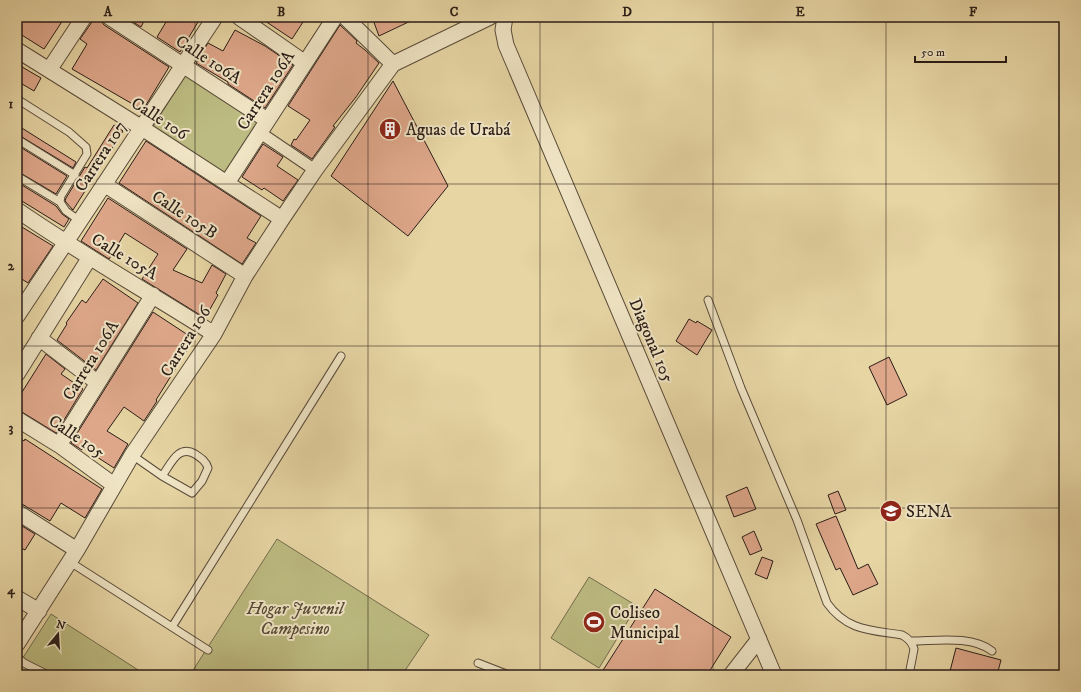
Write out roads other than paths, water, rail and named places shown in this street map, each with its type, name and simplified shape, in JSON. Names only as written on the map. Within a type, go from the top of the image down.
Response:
[{"type":"street","points":[[49,70],[84,17]]},
{"type":"street","name":"Calle 106A","points":[[109,17],[267,120]]},
{"type":"street","name":"Carrera 107","points":[[17,316],[215,17]]},
{"type":"street","points":[[239,17],[305,63]]},
{"type":"street","name":"Carrera 106A","points":[[227,183],[335,17]]},
{"type":"street","points":[[345,17],[393,64],[490,17]]},
{"type":"street","name":"Diagonal 105","points":[[505,17],[503,30],[506,45],[774,675]]},
{"type":"street","name":"Calle 106","points":[[17,50],[142,128],[282,219]]},
{"type":"street","name":"Carrera 106","points":[[17,644],[73,556],[132,455],[214,334],[245,276],[315,170],[393,64]]},
{"type":"street","points":[[259,132],[315,170]]},
{"type":"street","name":"Calle 105B","points":[[104,184],[245,276]]},
{"type":"street","name":"Calle 105A","points":[[17,210],[65,243],[153,295],[214,334]]},
{"type":"street","points":[[17,374],[90,257]]},
{"type":"street","name":"Carrera 106A","points":[[58,445],[153,295]]},
{"type":"street","points":[[39,338],[98,383]]},
{"type":"street","name":"Calle 105","points":[[17,419],[58,445],[114,485]]},
{"type":"street","points":[[17,512],[73,556]]},
{"type":"street","points":[[17,598],[39,611]]},
{"type":"street","points":[[731,675],[759,639]]},
{"type":"lane","points":[[17,99],[69,132],[86,146],[87,154],[61,196],[60,202]]},
{"type":"lane","points":[[17,139],[75,175]]},
{"type":"lane","points":[[17,176],[60,202],[66,210],[80,222]]},
{"type":"lane","points":[[708,300],[741,388],[797,520],[827,603],[833,611],[854,626],[902,635],[911,641],[964,641],[984,646],[992,651]]},
{"type":"lane","points":[[172,627],[341,356]]},
{"type":"lane","points":[[132,455],[162,476],[192,493],[202,481],[208,468],[206,462],[201,458],[189,450],[185,450],[176,456],[162,476]]},
{"type":"lane","points":[[73,556],[172,627],[208,650]]},
{"type":"lane","points":[[909,675],[914,649],[911,641]]},
{"type":"lane","points":[[17,657],[48,675]]},
{"type":"lane","points":[[478,663],[510,675]]},
{"type":"place","name":"Aguas de Urabá","points":[[390,129]]},
{"type":"place","name":"SENA","points":[[891,511]]},
{"type":"place","name":"Coliseo Municipal","points":[[594,622]]},
{"type":"park label","name":"Hogar Juvenil Campesino","points":[[295,618]]}]
